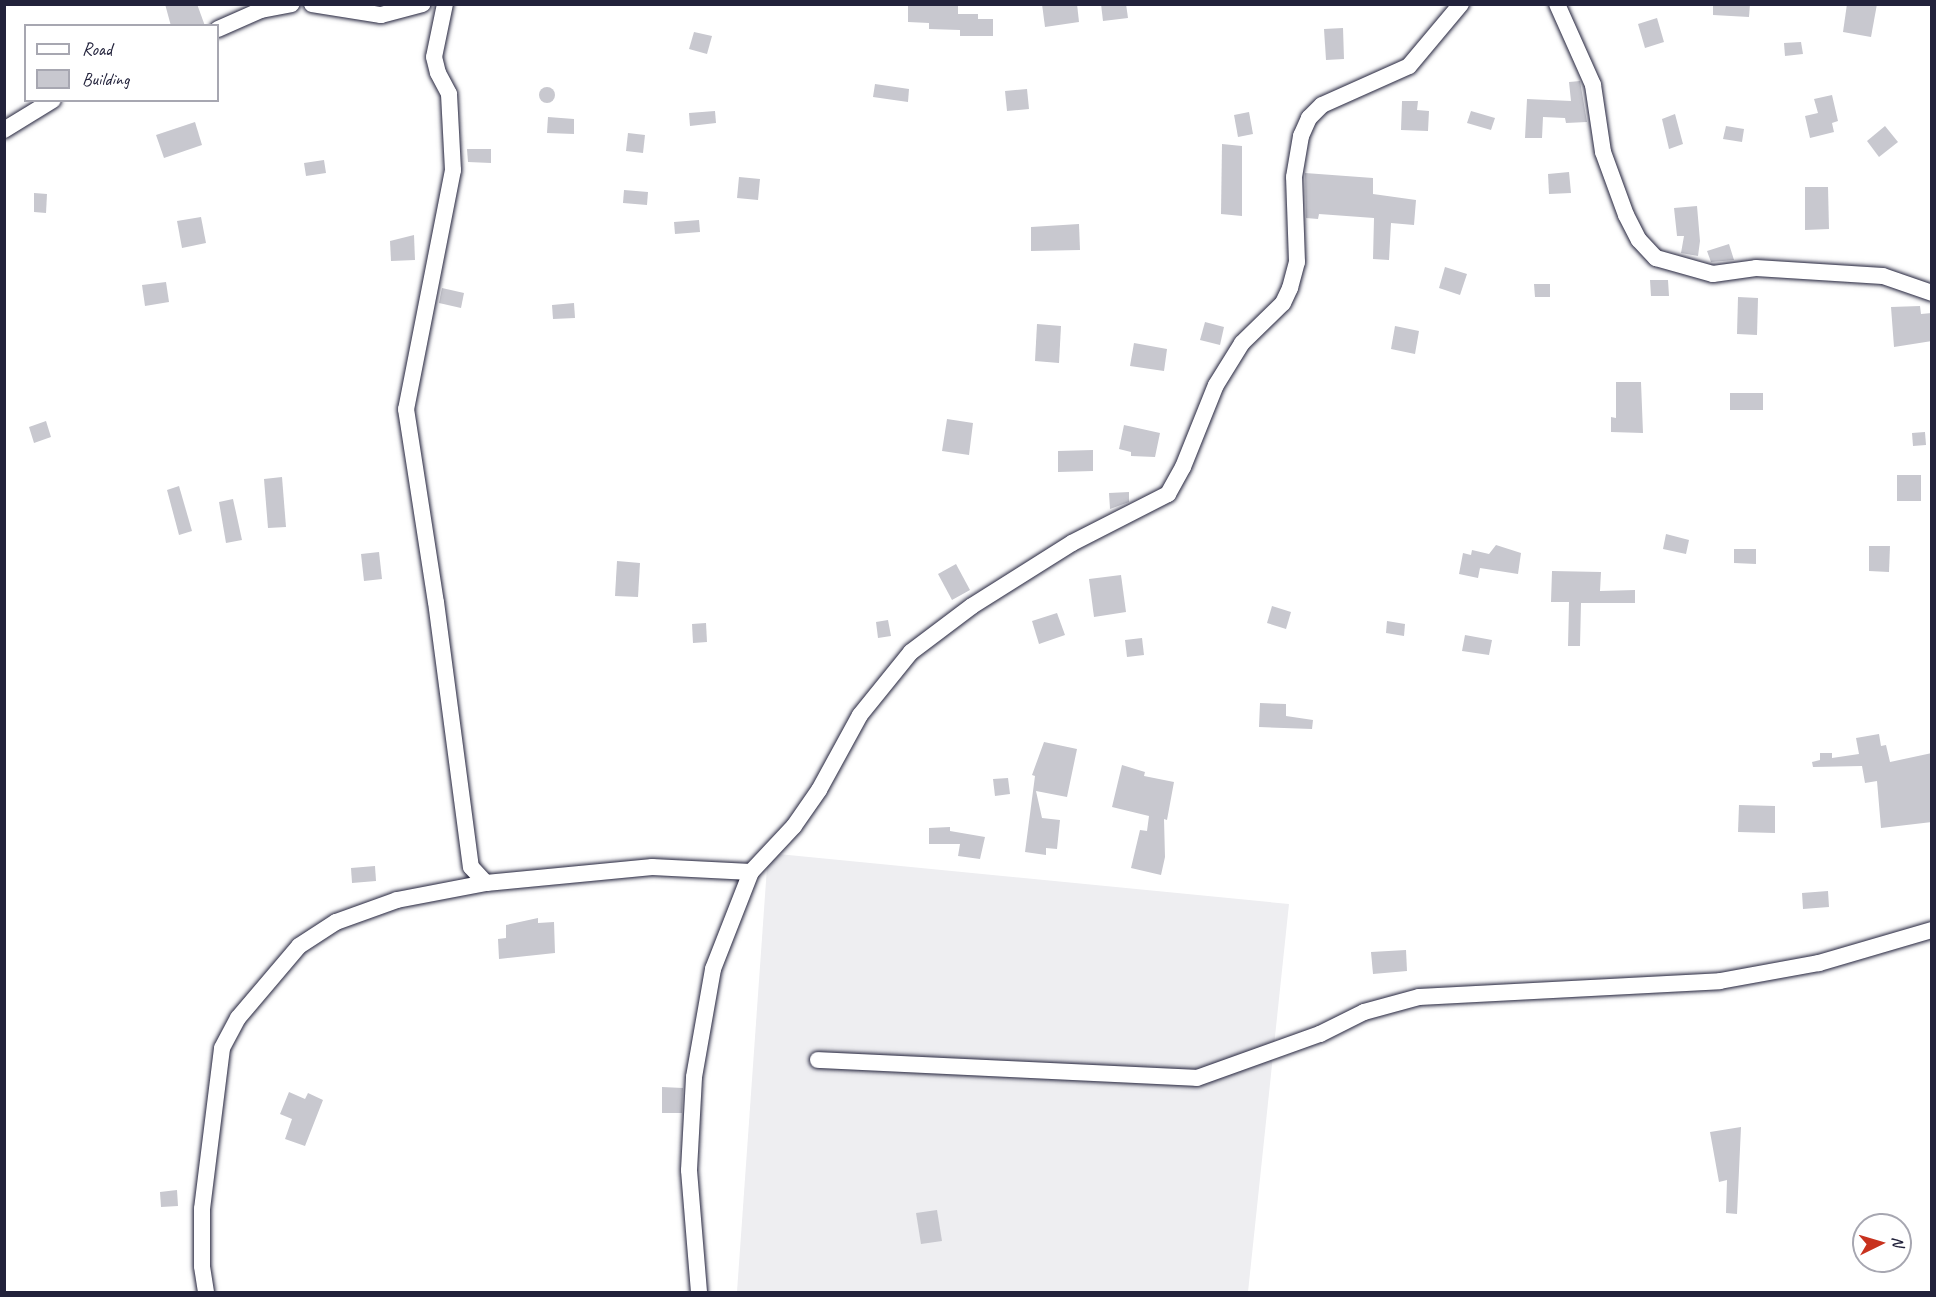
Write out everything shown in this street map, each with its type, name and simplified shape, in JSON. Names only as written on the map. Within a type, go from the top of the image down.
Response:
[{"type":"street","points":[[219,28],[261,10],[291,4]]},
{"type":"street","points":[[312,4],[381,15],[423,4]]},
{"type":"street","points":[[445,4],[434,57],[438,74],[449,94],[453,170],[406,409],[436,602],[471,867],[486,883]]},
{"type":"street","points":[[699,1293],[688,1170],[694,1077],[713,969],[752,872],[794,826],[819,790],[860,715],[911,651],[972,606],[1072,543],[1168,494],[1183,468],[1216,385],[1242,343],[1283,303],[1290,288],[1297,262],[1294,177],[1301,136],[1309,118],[1322,105],[1409,66],[1461,4]]},
{"type":"street","points":[[1557,4],[1593,85],[1603,152],[1626,215],[1639,240],[1656,258],[1713,274],[1756,268],[1883,276],[1932,293]]},
{"type":"street","points":[[4,130],[50,102]]},
{"type":"street","points":[[206,1293],[202,1209],[222,1048],[238,1018],[299,946],[336,922],[397,900],[486,883],[652,867],[752,872]]},
{"type":"street","points":[[818,1060],[1197,1078],[1320,1034],[1364,1012],[1419,997],[1720,981],[1819,963],[1932,930]]},
{"type":"shaded area","points":[[768,853],[1289,904],[1248,1292],[737,1292]]},
{"type":"building","points":[[165,4],[197,4],[204,24],[170,24]]},
{"type":"building","points":[[908,4],[958,4],[958,14],[978,14],[978,19],[993,19],[993,36],[960,36],[960,30],[929,29],[929,23],[908,22]]},
{"type":"building","points":[[1042,4],[1077,4],[1079,22],[1045,27]]},
{"type":"building","points":[[1101,4],[1126,4],[1128,18],[1103,21]]},
{"type":"building","points":[[1713,4],[1750,4],[1749,17],[1713,15]]},
{"type":"building","points":[[1847,4],[1877,4],[1871,37],[1843,32]]},
{"type":"building","points":[[1657,18],[1664,42],[1645,48],[1638,24]]},
{"type":"building","points":[[1343,28],[1344,59],[1326,60],[1324,29]]},
{"type":"building","points":[[694,32],[712,36],[707,54],[689,49]]},
{"type":"building","points":[[1801,42],[1803,54],[1785,56],[1784,43]]},
{"type":"building","points":[[1580,81],[1587,122],[1566,123],[1565,118],[1543,117],[1542,138],[1525,138],[1527,99],[1571,101],[1569,82]]},
{"type":"building","points":[[875,84],[909,89],[908,102],[873,97]]},
{"type":"building","points":[[547,87],[553,89],[555,95],[553,101],[547,103],[541,101],[539,95],[541,89]]},
{"type":"building","points":[[1027,89],[1029,109],[1007,111],[1005,91]]},
{"type":"building","points":[[1832,95],[1838,121],[1832,123],[1834,132],[1810,138],[1805,116],[1818,113],[1814,99]]},
{"type":"building","points":[[1402,101],[1418,101],[1417,110],[1429,111],[1428,131],[1401,130]]},
{"type":"building","points":[[715,111],[716,123],[690,126],[689,113]]},
{"type":"building","points":[[1471,111],[1495,118],[1491,130],[1467,123]]},
{"type":"building","points":[[1249,112],[1253,134],[1238,137],[1234,115]]},
{"type":"building","points":[[1675,114],[1683,144],[1669,149],[1662,119]]},
{"type":"building","points":[[548,117],[574,119],[574,134],[547,133]]},
{"type":"building","points":[[195,122],[202,145],[164,158],[156,135]]},
{"type":"building","points":[[1726,126],[1744,129],[1742,142],[1723,139]]},
{"type":"building","points":[[1885,126],[1898,142],[1879,157],[1867,141]]},
{"type":"building","points":[[628,133],[645,135],[643,153],[626,151]]},
{"type":"building","points":[[1222,144],[1242,146],[1242,216],[1221,214]]},
{"type":"building","points":[[467,149],[491,149],[491,163],[468,162]]},
{"type":"building","points":[[324,160],[326,173],[306,176],[304,163]]},
{"type":"building","points":[[1569,172],[1571,193],[1549,194],[1548,174]]},
{"type":"building","points":[[1305,173],[1373,178],[1373,194],[1416,200],[1414,225],[1391,223],[1389,260],[1373,259],[1374,218],[1319,214],[1318,219],[1306,218]]},
{"type":"building","points":[[739,177],[760,179],[758,200],[737,198]]},
{"type":"building","points":[[1805,187],[1828,187],[1829,229],[1805,230]]},
{"type":"building","points":[[624,190],[648,192],[647,205],[623,203]]},
{"type":"building","points":[[34,193],[47,194],[46,213],[34,212]]},
{"type":"building","points":[[1697,206],[1700,241],[1698,256],[1681,253],[1684,236],[1677,236],[1674,208]]},
{"type":"building","points":[[201,217],[206,243],[182,248],[177,221]]},
{"type":"building","points":[[699,220],[700,232],[675,234],[674,222]]},
{"type":"building","points":[[1079,224],[1080,250],[1031,251],[1031,227]]},
{"type":"building","points":[[414,235],[415,260],[391,261],[390,241]]},
{"type":"building","points":[[1729,244],[1734,260],[1711,262],[1707,251]]},
{"type":"building","points":[[1445,267],[1467,274],[1460,295],[1439,288]]},
{"type":"building","points":[[1650,280],[1668,280],[1669,296],[1651,296]]},
{"type":"building","points":[[166,282],[169,302],[145,306],[142,285]]},
{"type":"building","points":[[1534,284],[1550,284],[1550,297],[1535,297]]},
{"type":"building","points":[[442,288],[464,293],[461,308],[439,303]]},
{"type":"building","points":[[1738,297],[1758,298],[1757,335],[1737,334]]},
{"type":"building","points":[[574,303],[575,318],[553,319],[552,305]]},
{"type":"building","points":[[1920,306],[1921,314],[1932,313],[1932,341],[1894,347],[1891,307]]},
{"type":"building","points":[[1205,322],[1224,327],[1220,345],[1200,340]]},
{"type":"building","points":[[1037,324],[1061,326],[1059,363],[1035,361]]},
{"type":"building","points":[[1395,326],[1419,331],[1415,354],[1391,349]]},
{"type":"building","points":[[1134,343],[1167,349],[1164,371],[1130,366]]},
{"type":"building","points":[[1616,382],[1641,382],[1643,433],[1611,432],[1611,417],[1616,418]]},
{"type":"building","points":[[1730,393],[1763,393],[1763,410],[1730,410]]},
{"type":"building","points":[[947,419],[973,423],[969,455],[942,451]]},
{"type":"building","points":[[46,421],[51,437],[34,443],[29,427]]},
{"type":"building","points":[[1124,425],[1160,433],[1155,457],[1131,456],[1131,452],[1119,449]]},
{"type":"building","points":[[1925,432],[1926,445],[1913,446],[1912,433]]},
{"type":"building","points":[[1093,450],[1093,471],[1058,472],[1058,451]]},
{"type":"building","points":[[1897,475],[1921,475],[1921,501],[1897,501]]},
{"type":"building","points":[[282,477],[286,527],[268,528],[264,479]]},
{"type":"building","points":[[179,486],[192,531],[179,535],[167,490]]},
{"type":"building","points":[[1129,492],[1129,502],[1110,509],[1109,493]]},
{"type":"building","points":[[233,499],[242,540],[226,543],[219,502]]},
{"type":"building","points":[[1666,534],[1689,540],[1686,554],[1663,549]]},
{"type":"building","points":[[1496,545],[1521,553],[1518,574],[1480,568],[1478,578],[1459,574],[1463,553],[1471,555],[1472,550],[1489,554]]},
{"type":"building","points":[[1869,546],[1890,546],[1889,572],[1869,571]]},
{"type":"building","points":[[1734,549],[1756,549],[1756,564],[1734,563]]},
{"type":"building","points":[[379,552],[382,579],[364,581],[361,554]]},
{"type":"building","points":[[617,561],[640,563],[638,597],[615,596]]},
{"type":"building","points":[[956,564],[970,590],[952,600],[938,574]]},
{"type":"building","points":[[1552,571],[1601,572],[1600,591],[1635,590],[1635,603],[1581,603],[1580,646],[1568,646],[1569,602],[1551,602]]},
{"type":"building","points":[[1121,575],[1126,612],[1094,617],[1089,579]]},
{"type":"building","points":[[1272,606],[1291,612],[1286,629],[1267,623]]},
{"type":"building","points":[[1057,613],[1065,635],[1039,644],[1032,621]]},
{"type":"building","points":[[888,620],[891,636],[878,638],[876,622]]},
{"type":"building","points":[[1387,621],[1405,624],[1404,636],[1386,633]]},
{"type":"building","points":[[706,623],[707,642],[693,643],[692,624]]},
{"type":"building","points":[[1465,635],[1492,640],[1489,655],[1462,651]]},
{"type":"building","points":[[1142,638],[1144,655],[1127,657],[1125,640]]},
{"type":"building","points":[[1260,703],[1286,704],[1286,716],[1313,720],[1312,729],[1259,727]]},
{"type":"building","points":[[1879,734],[1881,746],[1886,745],[1890,762],[1932,753],[1932,822],[1881,828],[1877,781],[1865,783],[1862,766],[1813,767],[1812,762],[1820,760],[1820,753],[1832,753],[1832,758],[1859,754],[1856,738]]},
{"type":"building","points":[[1044,742],[1077,749],[1067,797],[1036,791],[1042,818],[1060,820],[1057,849],[1046,848],[1046,855],[1025,852],[1035,776],[1032,775]]},
{"type":"building","points":[[1122,765],[1145,772],[1144,776],[1174,782],[1167,820],[1164,819],[1165,857],[1161,875],[1131,868],[1140,830],[1147,831],[1149,816],[1112,807]]},
{"type":"building","points":[[1008,778],[1010,794],[995,796],[993,779]]},
{"type":"building","points":[[1739,805],[1775,806],[1775,833],[1738,832]]},
{"type":"building","points":[[950,827],[950,831],[985,837],[980,859],[958,856],[960,844],[929,844],[929,828]]},
{"type":"building","points":[[375,866],[376,881],[352,883],[351,868]]},
{"type":"building","points":[[1828,891],[1829,907],[1803,909],[1802,893]]},
{"type":"building","points":[[538,918],[538,923],[554,922],[555,953],[499,959],[498,939],[506,938],[506,925]]},
{"type":"building","points":[[1406,950],[1407,971],[1373,974],[1371,952]]},
{"type":"building","points":[[662,1087],[683,1088],[682,1113],[662,1113]]},
{"type":"building","points":[[289,1092],[305,1099],[308,1093],[323,1100],[305,1146],[285,1139],[292,1119],[280,1114]]},
{"type":"building","points":[[1741,1127],[1737,1214],[1726,1213],[1727,1180],[1719,1182],[1710,1132]]},
{"type":"building","points":[[177,1190],[178,1206],[161,1207],[160,1192]]},
{"type":"building","points":[[937,1210],[942,1241],[921,1244],[916,1213]]}]
